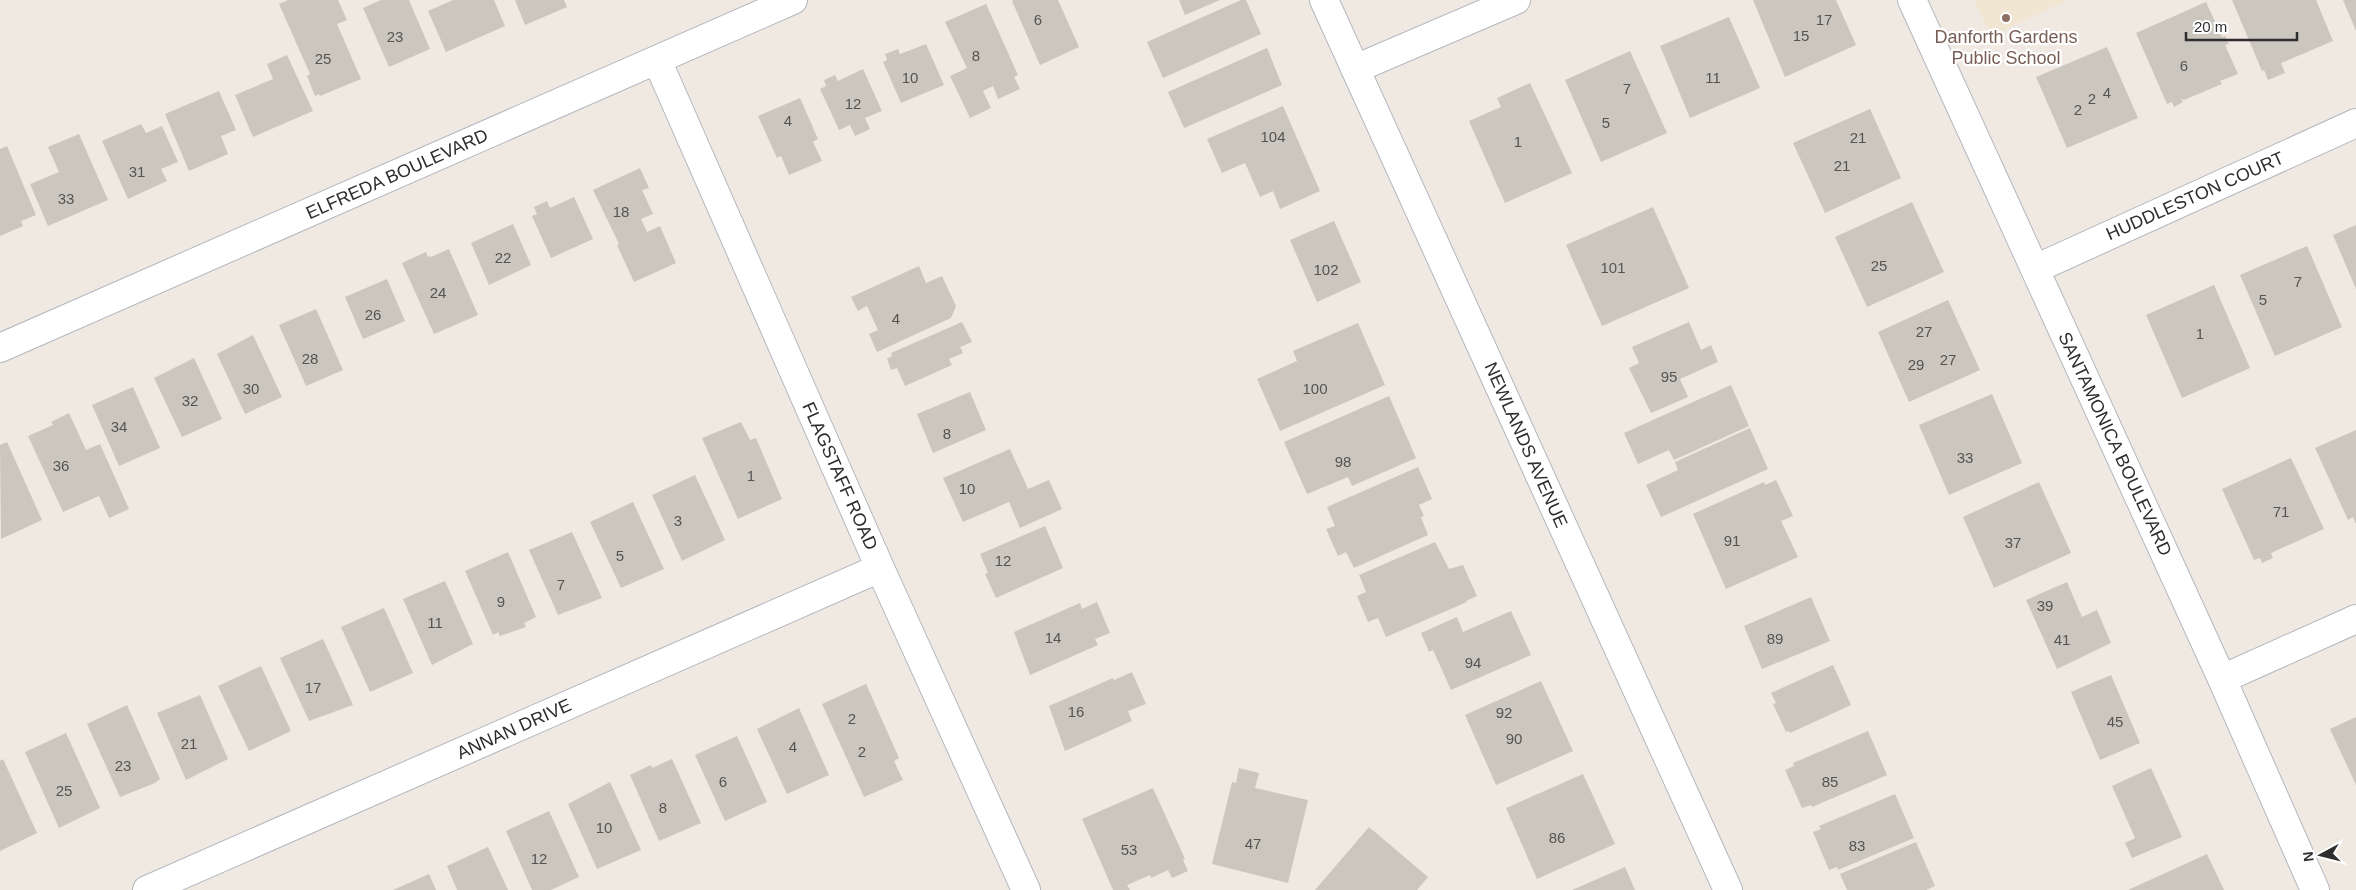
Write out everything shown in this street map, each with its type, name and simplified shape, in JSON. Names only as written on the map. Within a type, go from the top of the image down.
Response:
[{"type":"street","name":"ELFREDA BOULEVARD","points":[[0,348],[793,0]]},
{"type":"street","name":"NEWLANDS AVENUE","points":[[1324,0],[1728,890]]},
{"type":"street","points":[[1355,69],[1516,0]]},
{"type":"street","name":"SANTAMONICA BOULEVARD","points":[[1913,0],[2316,890]]},
{"type":"street","name":"FLAGSTAFF ROAD","points":[[657,60],[880,568],[1026,890]]},
{"type":"street","name":"HUDDLESTON COURT","points":[[2035,269],[2356,123]]},
{"type":"street","name":"ANNAN DRIVE","points":[[147,890],[880,568]]},
{"type":"street","points":[[2222,679],[2356,619]]},
{"type":"shaded area","name":"Danforth Gardens Public School","points":[[1974,0],[2068,0],[1991,36]]},
{"type":"building","points":[[288,0],[338,0],[347,20],[337,24],[361,79],[320,96],[319,94],[315,96],[307,76],[310,74],[279,4]]},
{"type":"building","points":[[381,0],[409,0],[430,49],[389,67],[363,8]]},
{"type":"building","points":[[453,0],[494,0],[505,26],[446,52],[428,11]]},
{"type":"building","points":[[515,0],[564,0],[567,7],[525,25]]},
{"type":"building","points":[[1058,0],[1079,47],[1040,65],[1012,1]]},
{"type":"building","points":[[1179,0],[1220,0],[1185,15]]},
{"type":"building","points":[[1241,0],[1246,0],[1261,34],[1163,78],[1147,42]]},
{"type":"building","points":[[1753,0],[1836,0],[1856,45],[1785,77]]},
{"type":"building","points":[[2232,0],[2316,0],[2333,41],[2281,63],[2285,73],[2268,80],[2264,70],[2262,71]]},
{"type":"building","points":[[2343,0],[2356,0],[2356,31]]},
{"type":"building","points":[[2206,2],[2222,37],[2225,36],[2229,44],[2225,45],[2238,74],[2220,81],[2222,84],[2184,100],[2181,98],[2183,102],[2174,107],[2172,102],[2167,104],[2136,33]]},
{"type":"building","points":[[986,4],[1018,75],[1014,77],[1020,89],[998,99],[993,86],[983,91],[991,108],[970,118],[950,76],[967,68],[945,22]]},
{"type":"building","points":[[1729,17],[1760,88],[1690,118],[1660,46]]},
{"type":"building","points":[[926,44],[944,85],[901,103],[883,62],[887,60],[885,54],[898,49],[900,54]]},
{"type":"building","points":[[2107,47],[2138,118],[2067,148],[2036,77]]},
{"type":"building","points":[[1267,48],[1282,85],[1184,128],[1168,92]]},
{"type":"building","points":[[1630,51],[1667,133],[1601,162],[1565,80]]},
{"type":"building","points":[[287,55],[313,111],[253,137],[235,95],[273,79],[267,64]]},
{"type":"building","points":[[863,69],[882,111],[865,118],[870,129],[855,136],[850,125],[839,130],[820,89],[826,86],[824,80],[835,75],[838,81]]},
{"type":"building","points":[[1530,83],[1572,173],[1505,203],[1469,121],[1501,107],[1497,98]]},
{"type":"building","points":[[219,91],[236,130],[221,136],[228,154],[189,171],[165,114]]},
{"type":"building","points":[[800,98],[818,139],[813,142],[822,161],[789,175],[781,156],[777,158],[758,116]]},
{"type":"building","points":[[1283,106],[1320,191],[1280,209],[1273,191],[1260,197],[1245,163],[1222,173],[1207,139]]},
{"type":"building","points":[[1870,109],[1901,178],[1825,213],[1793,143]]},
{"type":"building","points":[[141,124],[146,133],[162,126],[178,162],[161,169],[167,181],[128,199],[102,141]]},
{"type":"building","points":[[79,134],[108,200],[48,226],[30,184],[59,172],[48,147]]},
{"type":"building","points":[[7,146],[36,215],[21,221],[23,226],[0,236],[0,149]]},
{"type":"building","points":[[640,168],[649,188],[642,190],[653,214],[641,219],[647,232],[660,226],[676,263],[634,282],[617,245],[619,244],[593,190]]},
{"type":"building","points":[[574,197],[593,239],[551,258],[532,216],[537,214],[534,207],[547,201],[550,208]]},
{"type":"building","points":[[1912,202],[1944,272],[1867,307],[1835,237]]},
{"type":"building","points":[[1653,207],[1689,288],[1602,326],[1566,245]]},
{"type":"building","points":[[1334,221],[1361,282],[1317,302],[1290,240]]},
{"type":"building","points":[[513,224],[531,265],[489,285],[471,243]]},
{"type":"building","points":[[2356,225],[2356,289],[2333,235]]},
{"type":"building","points":[[2307,246],[2342,327],[2275,356],[2240,275]]},
{"type":"building","points":[[449,249],[478,315],[434,334],[402,263],[426,252],[428,257],[431,257]]},
{"type":"building","points":[[919,266],[926,283],[942,276],[956,306],[951,318],[877,352],[869,334],[878,330],[867,306],[858,311],[851,297]]},
{"type":"building","points":[[387,279],[405,321],[363,339],[345,297]]},
{"type":"building","points":[[2214,285],[2250,368],[2182,398],[2146,315]]},
{"type":"building","points":[[1948,300],[1980,370],[1909,402],[1878,332]]},
{"type":"building","points":[[316,309],[343,370],[306,386],[279,325]]},
{"type":"building","points":[[962,322],[972,342],[960,347],[963,353],[949,359],[952,365],[905,386],[897,368],[891,370],[887,359],[892,356],[891,353]]},
{"type":"building","points":[[1689,322],[1701,350],[1711,345],[1718,362],[1680,379],[1688,397],[1651,413],[1629,368],[1639,363],[1632,347]]},
{"type":"building","points":[[1358,323],[1385,385],[1280,431],[1257,379],[1297,361],[1293,351]]},
{"type":"building","points":[[253,335],[282,397],[245,414],[217,354]]},
{"type":"building","points":[[194,358],[222,419],[182,437],[154,378]]},
{"type":"building","points":[[1731,385],[1749,426],[1674,460],[1669,450],[1638,464],[1624,433]]},
{"type":"building","points":[[133,387],[160,448],[119,466],[92,405]]},
{"type":"building","points":[[970,392],[986,430],[933,453],[917,414]]},
{"type":"building","points":[[1992,394],[2022,463],[1949,495],[1919,425]]},
{"type":"building","points":[[1389,396],[1416,458],[1352,486],[1348,477],[1307,494],[1284,442]]},
{"type":"building","points":[[69,413],[86,450],[100,444],[129,509],[109,518],[99,496],[63,512],[28,436],[53,425],[51,422]]},
{"type":"building","points":[[741,422],[750,440],[756,438],[782,499],[738,519],[702,438]]},
{"type":"building","points":[[1750,428],[1768,469],[1661,517],[1646,485],[1678,470],[1675,462]]},
{"type":"building","points":[[2356,430],[2356,524],[2353,517],[2348,520],[2315,448]]},
{"type":"building","points":[[7,442],[42,520],[1,539],[0,445]]},
{"type":"building","points":[[1010,449],[1028,489],[1049,480],[1062,509],[1020,528],[1009,502],[963,522],[943,478]]},
{"type":"building","points":[[2291,458],[2324,529],[2271,553],[2273,558],[2262,563],[2260,558],[2254,560],[2222,489]]},
{"type":"building","points":[[1418,467],[1432,499],[1419,505],[1424,516],[1421,517],[1428,535],[1354,568],[1346,552],[1338,556],[1326,529],[1335,526],[1327,507]]},
{"type":"building","points":[[695,475],[725,540],[682,561],[652,495]]},
{"type":"building","points":[[1776,480],[1793,516],[1781,521],[1798,557],[1726,589],[1693,514],[1764,482],[1765,485]]},
{"type":"building","points":[[2039,482],[2071,553],[1994,588],[1963,517]]},
{"type":"building","points":[[633,502],[664,569],[621,588],[590,522]]},
{"type":"building","points":[[1045,526],[1063,568],[996,598],[985,574],[988,573],[980,554]]},
{"type":"building","points":[[572,532],[602,598],[558,615],[529,550]]},
{"type":"building","points":[[1435,542],[1449,569],[1463,565],[1477,596],[1386,637],[1378,618],[1368,622],[1357,596],[1366,592],[1359,575]]},
{"type":"building","points":[[508,552],[536,617],[524,623],[526,627],[500,636],[498,632],[493,635],[465,571]]},
{"type":"building","points":[[445,581],[473,644],[432,665],[403,599]]},
{"type":"building","points":[[2067,582],[2082,617],[2097,610],[2111,643],[2057,669],[2026,600]]},
{"type":"building","points":[[1811,597],[1830,641],[1762,669],[1744,626]]},
{"type":"building","points":[[1097,602],[1110,633],[1095,639],[1098,645],[1030,675],[1014,632],[1080,603],[1082,609]]},
{"type":"building","points":[[384,608],[413,673],[370,692],[341,627]]},
{"type":"building","points":[[1511,611],[1531,655],[1451,690],[1433,650],[1429,652],[1421,633],[1457,617],[1463,632]]},
{"type":"building","points":[[323,639],[353,705],[309,721],[280,658]]},
{"type":"building","points":[[1833,665],[1851,705],[1790,733],[1789,731],[1786,732],[1773,704],[1776,703],[1771,693]]},
{"type":"building","points":[[261,666],[291,731],[249,751],[218,686]]},
{"type":"building","points":[[1132,672],[1146,704],[1128,711],[1132,721],[1065,751],[1049,706],[1113,678],[1114,680]]},
{"type":"building","points":[[2111,675],[2140,743],[2100,760],[2071,692]]},
{"type":"building","points":[[1541,681],[1573,751],[1496,785],[1465,715]]},
{"type":"building","points":[[866,684],[899,758],[894,761],[903,780],[864,797],[822,704]]},
{"type":"building","points":[[200,695],[228,759],[186,780],[157,713]]},
{"type":"building","points":[[127,705],[160,779],[155,783],[120,797],[87,724]]},
{"type":"building","points":[[799,708],[829,775],[787,794],[757,729]]},
{"type":"building","points":[[2356,717],[2356,785],[2330,729]]},
{"type":"building","points":[[1868,731],[1887,775],[1812,807],[1811,805],[1802,808],[1785,770],[1794,766],[1793,763]]},
{"type":"building","points":[[66,733],[100,808],[59,828],[25,752]]},
{"type":"building","points":[[737,736],[767,802],[725,821],[695,755]]},
{"type":"building","points":[[3,759],[37,833],[0,851],[0,761]]},
{"type":"building","points":[[672,759],[701,823],[659,841],[630,775],[651,765],[652,768]]},
{"type":"building","points":[[1239,768],[1259,773],[1255,788],[1308,800],[1288,883],[1212,864],[1232,782],[1236,783]]},
{"type":"building","points":[[2151,768],[2182,837],[2132,858],[2125,843],[2135,838],[2112,786]]},
{"type":"building","points":[[1583,774],[1615,844],[1537,879],[1506,808]]},
{"type":"building","points":[[610,782],[641,850],[597,869],[568,804]]},
{"type":"building","points":[[1153,788],[1185,859],[1183,860],[1188,871],[1172,878],[1168,870],[1151,878],[1150,875],[1127,885],[1130,890],[1113,890],[1082,819]]},
{"type":"building","points":[[1895,794],[1914,838],[1838,870],[1837,867],[1829,870],[1813,832],[1821,829],[1819,826]]},
{"type":"building","points":[[549,811],[579,877],[551,890],[532,890],[506,831]]},
{"type":"building","points":[[1369,827],[1428,877],[1417,890],[1315,890]]},
{"type":"building","points":[[1916,842],[1935,886],[1926,890],[1847,890],[1840,874]]},
{"type":"building","points":[[488,847],[508,890],[457,890],[447,866]]},
{"type":"building","points":[[2207,854],[2224,890],[2128,890]]},
{"type":"building","points":[[1625,867],[1635,890],[1572,890]]},
{"type":"building","points":[[429,874],[436,890],[393,890]]},
{"type":"place","name":"Danforth Gardens Public School","points":[[2006,18]]}]
